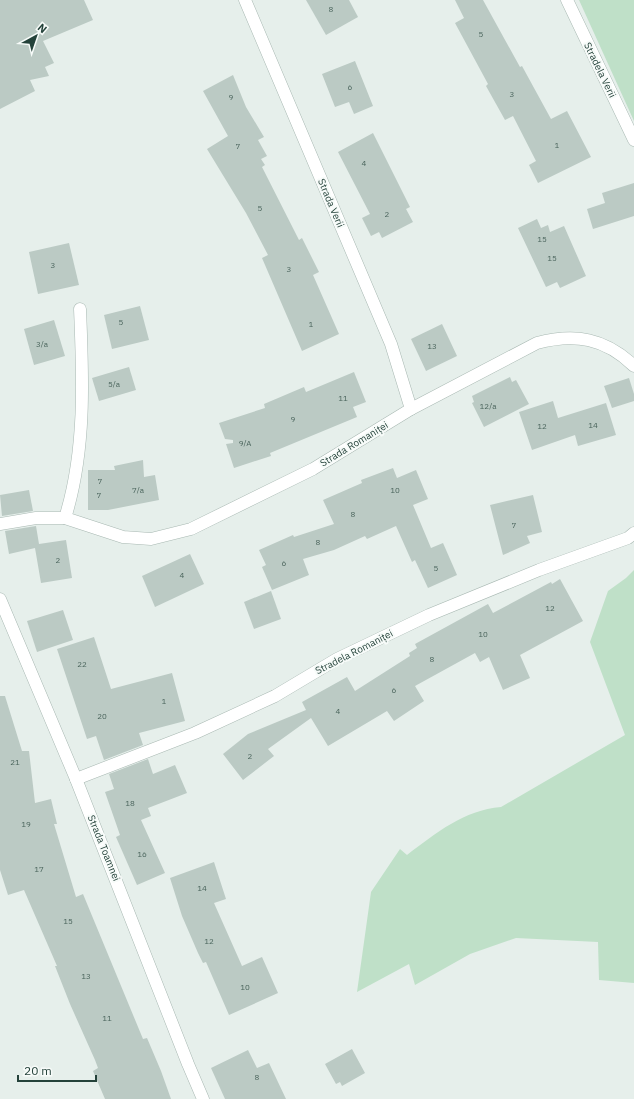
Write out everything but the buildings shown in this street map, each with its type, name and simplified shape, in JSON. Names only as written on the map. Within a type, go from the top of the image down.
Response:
[{"type":"street","name":"Strada Verii","points":[[245,0],[391,344],[412,409]]},
{"type":"street","name":"Stradela Verii","points":[[567,0],[634,140]]},
{"type":"street","points":[[65,518],[72,495],[78,460],[82,365],[80,309]]},
{"type":"street","name":"Strada Romaniței","points":[[0,524],[36,518],[65,518],[123,537],[151,539],[191,529],[313,469],[412,409],[537,343],[557,338],[579,338],[606,345],[624,356],[634,366]]},
{"type":"street","name":"Stradela Romaniței","points":[[76,779],[208,727],[275,696],[337,659],[429,615],[539,570],[628,538],[634,533]]},
{"type":"street","name":"Strada Toamnei","points":[[0,599],[76,779],[203,1099]]},
{"type":"green space","points":[[579,0],[634,0],[634,121]]},
{"type":"green space","points":[[634,570],[634,983],[599,980],[598,942],[516,938],[470,954],[415,985],[409,964],[357,992],[371,892],[400,849],[407,855],[451,824],[475,813],[501,807],[625,735],[590,642],[608,591]]}]
